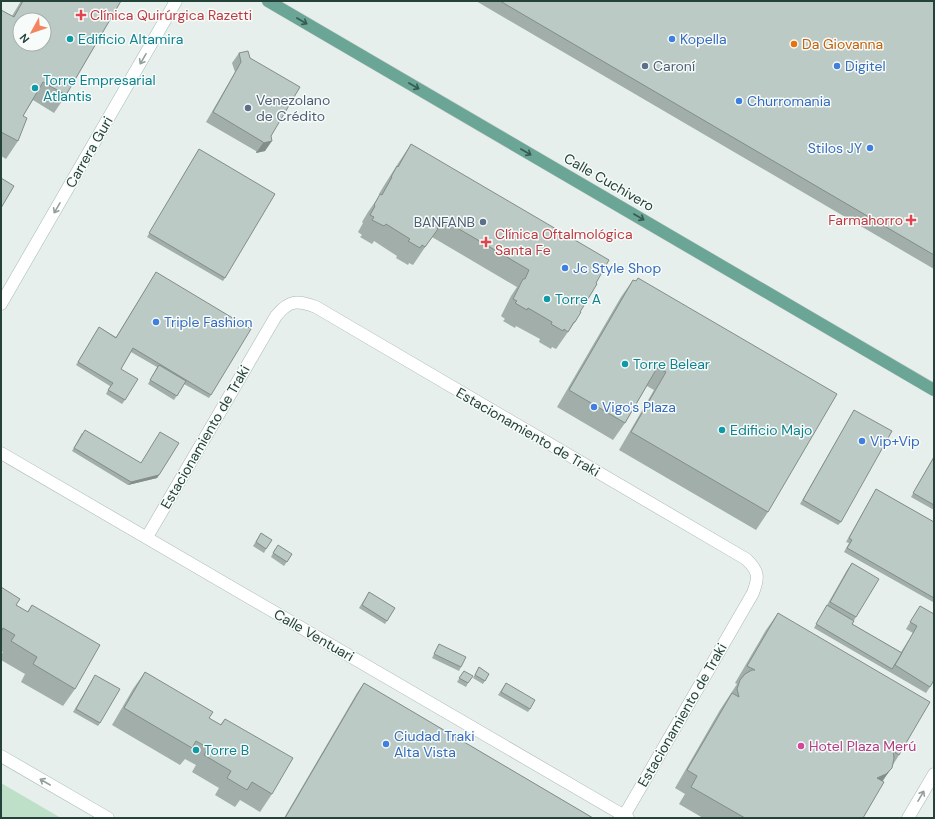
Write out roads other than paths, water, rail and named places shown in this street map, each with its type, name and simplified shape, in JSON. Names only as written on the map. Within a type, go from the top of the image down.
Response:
[{"type":"main road","name":"Calle Cuchivero","points":[[268,1],[934,390]]},
{"type":"street","name":"Carrera Guri","points":[[1,304],[176,1]]},
{"type":"street","name":"Estacionamiento de Traki","points":[[147,537],[276,316],[284,306],[297,302],[302,302],[316,307],[746,559],[753,565],[757,579],[753,593],[626,817]]},
{"type":"street","name":"Calle Ventuari","points":[[1,452],[626,817]]},
{"type":"street","points":[[1,756],[108,818]]},
{"type":"street","points":[[908,818],[934,774]]},
{"type":"place","name":"Clínica Quirúrgica Razetti","points":[[81,15]]},
{"type":"place","name":"Edificio Altamira","points":[[70,39]]},
{"type":"place","name":"Kopella","points":[[672,39]]},
{"type":"place","name":"Da Giovanna","points":[[794,44]]},
{"type":"place","name":"Caroní","points":[[645,66]]},
{"type":"place","name":"Digitel","points":[[837,66]]},
{"type":"place","name":"Torre Empresarial Atlantis","points":[[35,88]]},
{"type":"place","name":"Churromania","points":[[739,101]]},
{"type":"place","name":"Venezolano de Crédito","points":[[248,108]]},
{"type":"place","name":"Stilos JY","points":[[870,148]]},
{"type":"place","name":"Farmahorro","points":[[911,220]]},
{"type":"place","name":"BANFANB","points":[[483,222]]},
{"type":"place","name":"Clínica Oftalmológica Santa Fe","points":[[486,242]]},
{"type":"place","name":"Jc Style Shop","points":[[565,268]]},
{"type":"place","name":"Torre A","points":[[547,299]]},
{"type":"place","name":"Triple Fashion","points":[[156,322]]},
{"type":"place","name":"Torre Belear","points":[[625,364]]},
{"type":"place","name":"Vigo's Plaza","points":[[594,407]]},
{"type":"place","name":"Edificio Majo","points":[[722,430]]},
{"type":"place","name":"Vip+Vip","points":[[862,441]]},
{"type":"place","name":"Ciudad Traki Alta Vista","points":[[386,744]]},
{"type":"place","name":"Hotel Plaza Merú","points":[[801,746]]},
{"type":"place","name":"Torre B","points":[[196,750]]}]
